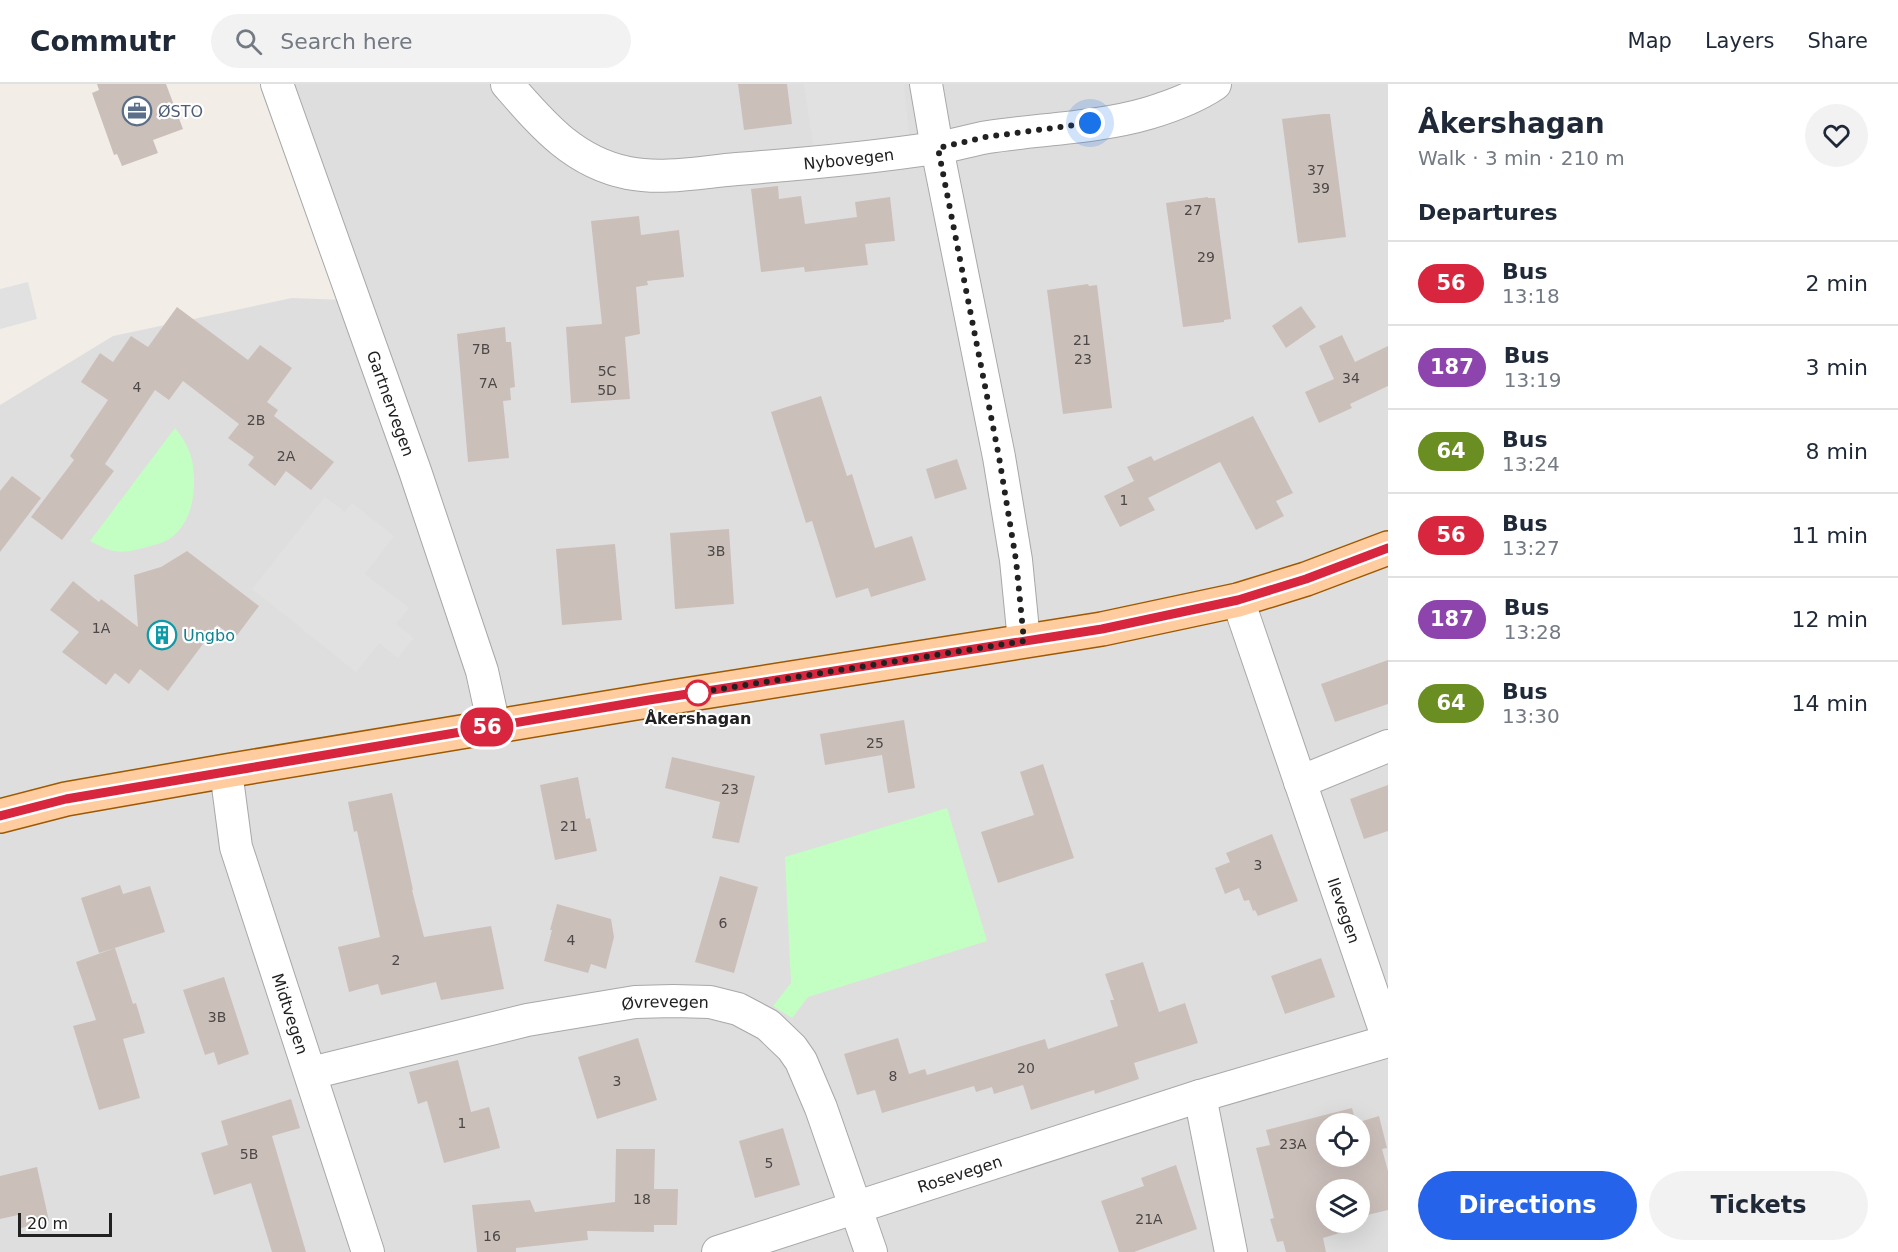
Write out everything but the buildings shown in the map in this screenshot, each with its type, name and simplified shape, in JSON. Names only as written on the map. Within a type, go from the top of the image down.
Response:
[{"type":"main road","points":[[0,816],[66,799],[226,771],[1102,629],[1238,600],[1306,579],[1388,548]]},
{"type":"street","name":"Gartnervegen","points":[[277,84],[415,471],[482,671],[494,726]]},
{"type":"street","name":"Nybovegen","points":[[507,84],[567,147],[596,162],[628,173],[660,176],[829,162],[938,148],[986,137],[1121,119],[1149,113],[1204,91],[1215,84]]},
{"type":"street","points":[[926,84],[999,457],[1016,560],[1024,641]]},
{"type":"street","name":"Ilevegen","points":[[1238,600],[1388,1040]]},
{"type":"street","points":[[1300,782],[1388,746]]},
{"type":"street","name":"Midtvegen","points":[[226,771],[236,847],[368,1252]]},
{"type":"street","name":"Øvrevegen","points":[[311,1074],[527,1020],[593,1008],[635,1002],[673,1001],[710,1002],[738,1009],[768,1025],[792,1048],[801,1061],[821,1108],[871,1252]]},
{"type":"street","name":"Rosevegen","points":[[718,1252],[1200,1096],[1388,1040]]},
{"type":"street","points":[[1200,1096],[1231,1252]]},
{"type":"shaded area","points":[[263,84],[1388,84],[1388,1252],[0,1252],[0,405],[113,336],[292,298],[345,300]]},
{"type":"shaded area","points":[[804,84],[904,84],[910,143],[814,151]]},
{"type":"shaded area","points":[[28,282],[37,319],[0,329],[0,289]]},
{"type":"shaded area","points":[[325,497],[345,512],[352,503],[394,536],[365,574],[409,608],[396,624],[414,638],[398,658],[379,643],[356,672],[252,589]]},
{"type":"green space","points":[[175,428],[189,451],[194,480],[189,512],[179,530],[164,542],[130,551],[118,552],[90,541]]},
{"type":"green space","points":[[947,808],[987,941],[808,997],[792,1018],[773,1006],[791,983],[785,857]]},
{"type":"bus line","name":"56","points":[[0,816],[66,799],[649,700],[1102,629],[1238,600],[1306,579],[1388,548]]},
{"type":"place","name":"ØSTO","points":[[137,111]]},
{"type":"place","name":"Ungbo","points":[[162,635]]},
{"type":"place","name":"Åkershagan","points":[[698,693]]},
{"type":"route","points":[[698,693],[695,693],[1024,641],[1016,560],[999,457],[938,148],[986,137],[1090,123]]}]
